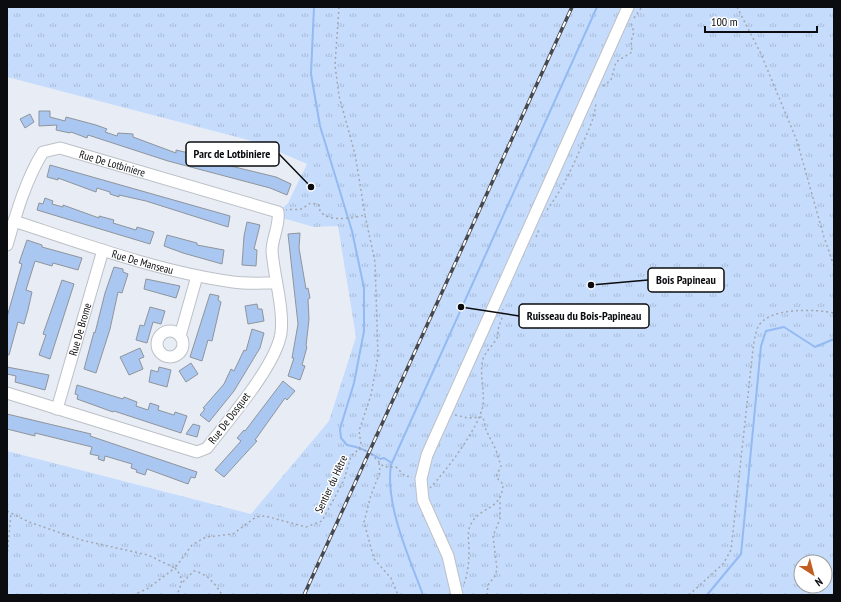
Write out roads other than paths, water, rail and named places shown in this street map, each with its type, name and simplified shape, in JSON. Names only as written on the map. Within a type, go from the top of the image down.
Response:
[{"type":"street","points":[[457,594],[448,556],[422,496],[421,479],[427,455],[628,7]]},
{"type":"street","name":"Rue De Lotbiniere","points":[[7,245],[14,221],[36,163],[43,152],[60,148],[278,212]]},
{"type":"street","name":"Rue De Dosquet","points":[[7,394],[197,452],[207,448],[267,368],[278,345],[281,332],[281,317],[272,250],[278,212]]},
{"type":"street","name":"Rue De Manseau","points":[[14,221],[103,250],[197,276],[235,282],[276,283]]},
{"type":"street","name":"Rue De Brome","points":[[57,409],[103,250]]},
{"type":"street","points":[[180,336],[197,276]]},
{"type":"waterway","points":[[314,7],[311,74],[320,126],[352,231],[364,288],[364,331],[354,383],[340,429],[341,438],[347,445],[361,448],[380,459],[384,458],[392,463]]},
{"type":"waterway","points":[[423,595],[405,548],[395,514],[390,481],[391,465],[597,7]]},
{"type":"waterway","points":[[707,595],[741,554],[761,346],[766,331],[784,327],[815,347],[834,339]]},
{"type":"railway","points":[[304,595],[572,7]]},
{"type":"place","name":"Parc de Lotbiniere","points":[[311,187]]},
{"type":"place","name":"Bois Papineau","points":[[591,285]]},
{"type":"place","name":"Ruisseau du Bois-Papineau","points":[[461,307]]}]
